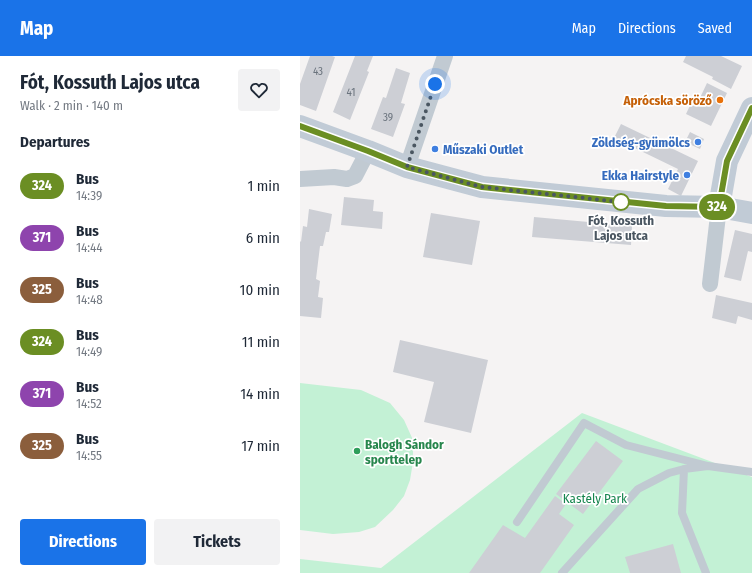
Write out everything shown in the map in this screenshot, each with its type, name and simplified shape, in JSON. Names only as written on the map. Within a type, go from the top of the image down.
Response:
[{"type":"main road","points":[[719,207],[727,161],[752,108]]},
{"type":"main road","points":[[300,126],[407,167],[482,187],[666,206],[719,207],[752,213]]},
{"type":"street","points":[[407,167],[444,56]]},
{"type":"street","points":[[300,179],[334,177],[347,179],[355,176],[368,151]]},
{"type":"street","points":[[710,284],[719,207]]},
{"type":"lane","points":[[517,522],[584,423],[626,445],[708,466],[752,472]]},
{"type":"lane","points":[[562,573],[638,489],[670,473],[684,469],[708,466]]},
{"type":"lane","points":[[684,469],[682,514],[706,573]]},
{"type":"green space","name":"Balogh Sándor sporttelep","points":[[300,383],[361,390],[390,403],[404,420],[413,440],[413,462],[410,480],[404,496],[393,510],[375,527],[359,532],[333,534],[300,530]]},
{"type":"green space","name":"Kastély Park","points":[[582,413],[752,477],[752,573],[300,573],[300,559],[381,568]]},
{"type":"building","points":[[310,56],[335,57],[316,111],[300,105],[300,84]]},
{"type":"building","points":[[355,56],[373,56],[367,71],[369,72],[350,120],[333,112]]},
{"type":"building","points":[[686,56],[721,56],[742,66],[731,89],[712,79],[713,77],[683,62]]},
{"type":"building","points":[[396,68],[410,73],[401,103],[405,104],[393,137],[371,129],[383,97],[386,98]]},
{"type":"building","points":[[707,83],[727,93],[711,126],[686,114],[694,97],[699,100]]},
{"type":"building","points":[[621,124],[698,161],[681,196],[668,189],[678,169],[614,138]]},
{"type":"building","points":[[690,132],[704,139],[700,149],[685,142]]},
{"type":"building","points":[[344,197],[374,200],[373,211],[383,212],[382,229],[341,225]]},
{"type":"building","points":[[309,209],[332,214],[329,232],[326,232],[323,246],[320,246],[316,279],[320,281],[318,297],[323,298],[321,318],[300,316],[300,241],[301,242],[303,226],[307,227]]},
{"type":"building","points":[[431,213],[480,221],[472,265],[423,257]]},
{"type":"building","points":[[534,217],[632,226],[631,245],[532,237]]},
{"type":"building","points":[[735,230],[752,234],[752,252],[748,251],[741,281],[724,277]]},
{"type":"building","points":[[716,295],[752,303],[752,320],[738,316],[736,324],[712,318]]},
{"type":"building","points":[[400,340],[488,360],[471,433],[424,422],[434,382],[393,372]]},
{"type":"building","points":[[596,441],[623,461],[583,514],[556,494]]},
{"type":"building","points":[[555,496],[566,504],[559,514],[574,525],[540,573],[469,573],[503,525],[525,538]]},
{"type":"building","points":[[673,544],[681,573],[630,573],[625,557]]},
{"type":"bus line","name":"324","points":[[300,126],[407,167],[482,187],[666,206],[719,207],[727,161],[752,108]]},
{"type":"place","name":"Aprócska söröző","points":[[720,100]]},
{"type":"place","name":"Zöldség-gyümölcs","points":[[698,142]]},
{"type":"place","name":"Műszaki Outlet","points":[[435,149]]},
{"type":"place","name":"Ekka Hairstyle","points":[[687,175]]},
{"type":"place","name":"Fót, Kossuth Lajos utca","points":[[621,202]]},
{"type":"place","name":"Balogh Sándor sporttelep","points":[[357,451]]},
{"type":"route","points":[[435,84],[407,167],[482,187],[621,202]]}]
